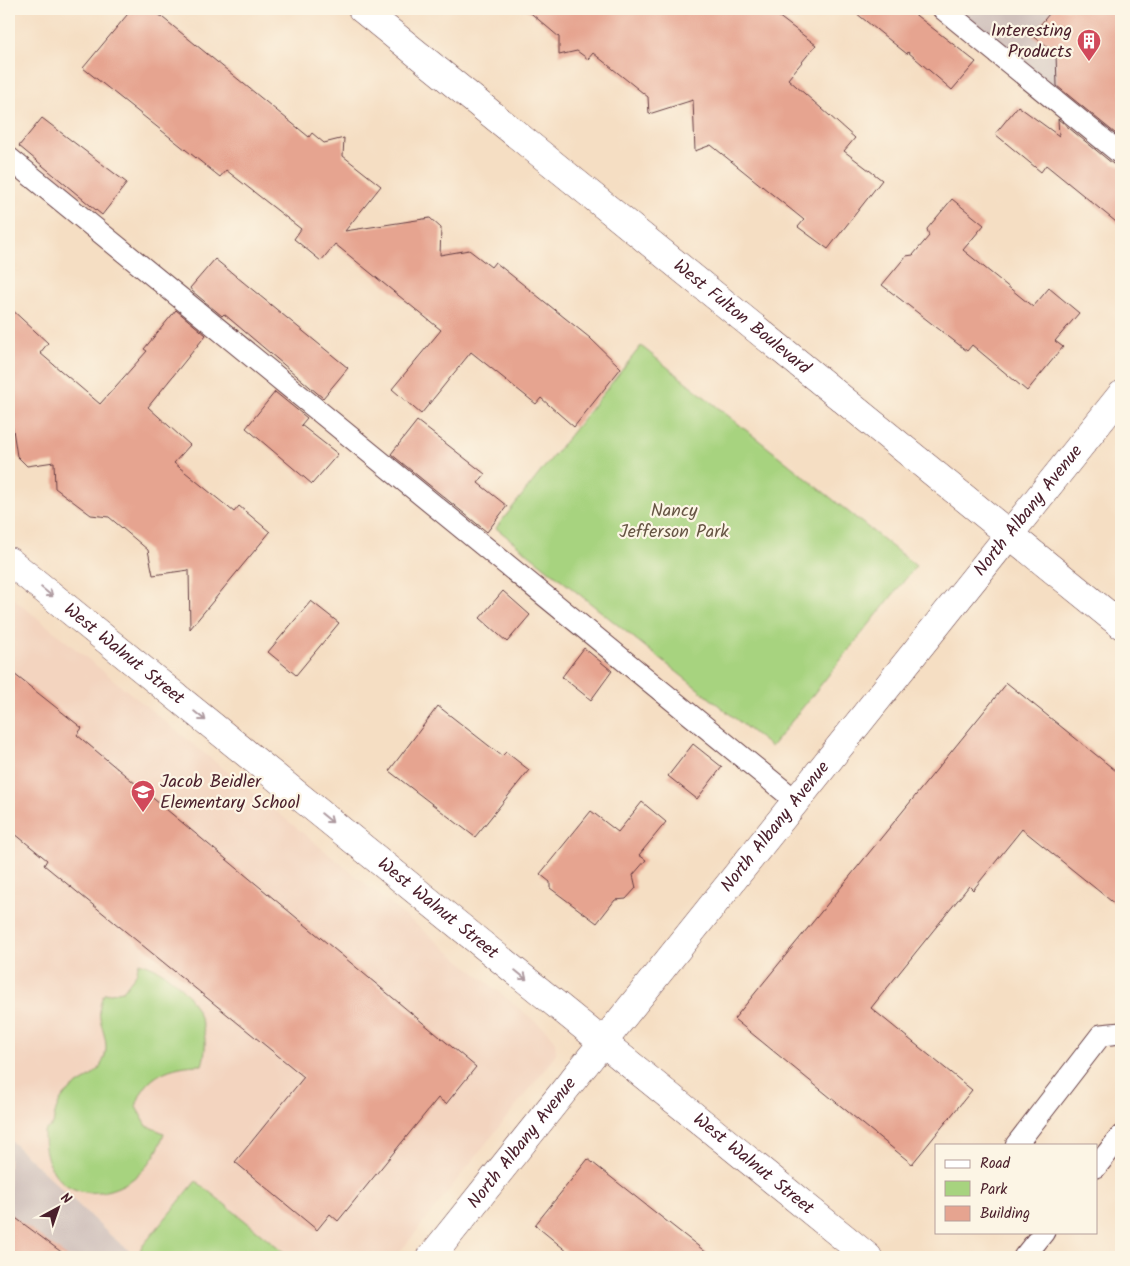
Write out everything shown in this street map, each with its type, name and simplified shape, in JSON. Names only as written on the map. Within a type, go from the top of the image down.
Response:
[{"type":"street","name":"West Fulton Boulevard","points":[[362,9],[1121,625]]},
{"type":"street","name":"North Albany Avenue","points":[[431,1257],[1121,396]]},
{"type":"street","name":"West Walnut Street","points":[[9,561],[868,1257]]},
{"type":"lane","points":[[942,9],[1121,154]]},
{"type":"lane","points":[[9,158],[796,801]]},
{"type":"lane","points":[[1017,1144],[1101,1035],[1121,1033]]},
{"type":"lane","points":[[1098,1165],[1121,1136]]},
{"type":"lane","points":[[1024,1257],[1042,1234]]},
{"type":"shaded area","points":[[949,9],[1121,9],[1121,149]]},
{"type":"shaded area","name":"Jacob Beidler Elementary School","points":[[9,595],[546,1030],[555,1040],[556,1053],[549,1064],[396,1257],[137,1257],[110,1235],[9,1139]]},
{"type":"shaded area","points":[[9,1139],[110,1235],[137,1257],[9,1257]]},
{"type":"green space","name":"Nancy Jefferson Park","points":[[641,346],[916,566],[771,747],[496,528]]},
{"type":"green space","points":[[139,962],[155,968],[169,977],[182,988],[192,1002],[200,1016],[204,1032],[205,1049],[202,1065],[191,1065],[170,1070],[160,1074],[145,1087],[136,1107],[147,1126],[164,1133],[153,1157],[137,1176],[117,1187],[96,1192],[76,1190],[59,1179],[48,1160],[44,1131],[53,1125],[56,1110],[68,1092],[98,1070],[106,1052],[99,1012],[100,1003],[104,994],[123,991],[136,974]]},
{"type":"green space","points":[[196,1181],[290,1257],[150,1257],[140,1249]]},
{"type":"building","points":[[132,9],[152,9],[309,137],[312,133],[324,143],[344,138],[343,156],[381,186],[345,231],[430,218],[441,228],[440,255],[469,250],[491,267],[495,262],[590,338],[621,368],[574,427],[541,398],[536,404],[471,352],[421,414],[392,389],[441,330],[335,244],[321,261],[294,239],[301,229],[226,170],[220,177],[83,68]]},
{"type":"building","points":[[526,9],[769,9],[816,45],[788,79],[855,138],[844,151],[882,180],[828,249],[798,227],[804,220],[711,145],[695,151],[693,100],[649,114],[648,97],[593,53],[588,59],[577,51],[559,55],[559,37]]},
{"type":"building","points":[[851,9],[908,9],[976,62],[952,90],[908,52],[907,54]]},
{"type":"building","name":"Interesting Products","points":[[1053,9],[1121,9],[1121,138],[1057,86],[1056,54],[1032,35]]},
{"type":"building","points":[[1018,106],[1059,136],[1058,119],[1113,164],[1121,166],[1121,226],[1046,165],[1041,172],[995,134]]},
{"type":"building","points":[[42,118],[127,183],[102,215],[19,146]]},
{"type":"building","points":[[952,199],[984,225],[963,250],[1033,307],[1049,288],[1079,313],[1055,341],[1063,347],[1027,391],[972,345],[967,351],[882,285],[906,256],[913,255],[929,236],[927,229]]},
{"type":"building","points":[[215,259],[348,368],[323,398],[224,314],[222,316],[192,291],[190,288]]},
{"type":"building","points":[[9,307],[48,343],[40,353],[100,404],[147,351],[144,349],[176,310],[206,335],[148,407],[190,445],[174,463],[234,512],[239,506],[270,532],[190,629],[189,570],[153,575],[148,550],[109,517],[91,515],[55,488],[54,462],[27,466],[17,456],[9,404]]},
{"type":"building","points":[[275,392],[307,418],[301,425],[338,454],[312,484],[246,428]]},
{"type":"building","points":[[417,421],[485,474],[478,483],[507,506],[487,532],[391,454]]},
{"type":"building","points":[[503,591],[530,615],[507,642],[480,618]]},
{"type":"building","points":[[311,601],[339,623],[296,675],[268,652]]},
{"type":"building","points":[[584,648],[612,671],[591,700],[562,677]]},
{"type":"building","points":[[9,670],[82,728],[77,735],[476,1067],[446,1104],[438,1098],[338,1221],[330,1214],[317,1230],[235,1162],[304,1077],[44,865],[47,860],[9,829]]},
{"type":"building","points":[[1007,683],[1121,775],[1121,909],[1022,829],[973,890],[969,886],[871,1008],[972,1090],[912,1164],[734,1019]]},
{"type":"building","points":[[438,706],[502,756],[506,752],[529,770],[475,837],[389,771]]},
{"type":"building","points":[[693,744],[722,767],[697,799],[668,776]]},
{"type":"building","points":[[642,802],[666,822],[639,855],[646,860],[633,875],[636,888],[626,899],[615,900],[597,923],[550,888],[550,882],[540,874],[591,811],[618,832]]},
{"type":"building","points":[[588,1159],[712,1257],[574,1257],[535,1225]]},
{"type":"building","points":[[9,1213],[68,1257],[9,1257]]},
{"type":"place","name":"Interesting Products","points":[[1089,62]]},
{"type":"place","name":"Jacob Beidler Elementary School","points":[[143,813]]}]
